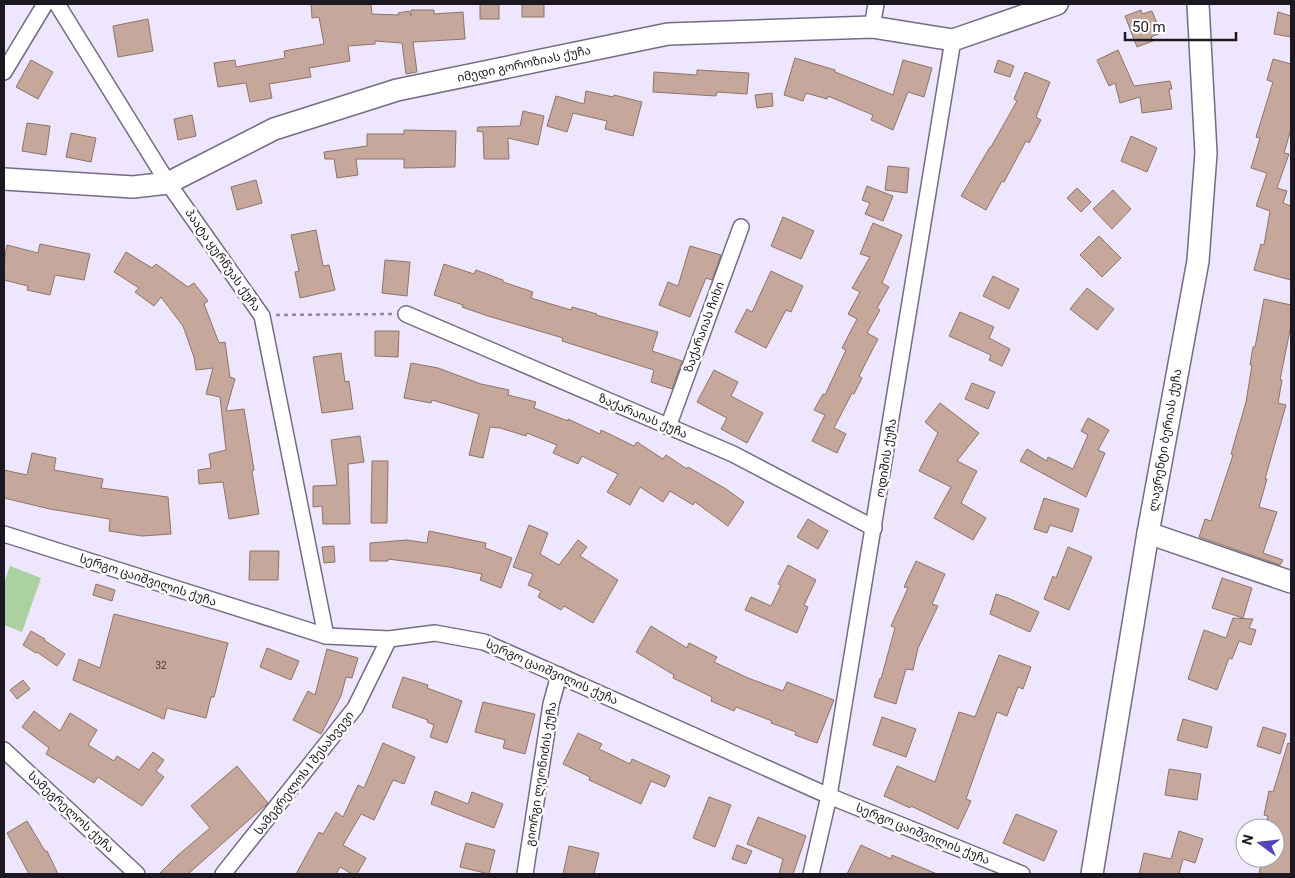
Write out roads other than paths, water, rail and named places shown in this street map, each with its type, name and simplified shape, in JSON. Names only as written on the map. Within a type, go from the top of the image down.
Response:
[{"type":"street","points":[[4,72],[45,4]]},
{"type":"street","name":"პაატა ყურწუას ქუჩა","points":[[57,4],[168,183],[262,316],[326,636]]},
{"type":"street","points":[[872,27],[876,4]]},
{"type":"street","name":"იმედი გოროზიას ქუჩა","points":[[4,179],[133,187],[168,183],[274,128],[397,90],[668,34],[872,27],[953,40],[1057,4]]},
{"type":"street","name":"ლავრენტი ბერიას ქუჩა","points":[[1092,874],[1148,533],[1198,262],[1206,153],[1198,4]]},
{"type":"street","name":"ოდიშის ქუჩა","points":[[812,874],[829,796],[953,40]]},
{"type":"street","name":"ზაქარაიას ჩიხი","points":[[668,426],[740,227]]},
{"type":"street","name":"ზაქარაიას ქუჩა","points":[[406,314],[732,454],[874,528]]},
{"type":"street","points":[[1148,533],[1291,582]]},
{"type":"street","name":"სერგო ცაიშვილის ქუჩა","points":[[4,534],[326,636],[389,639],[435,633],[484,642],[829,796],[1022,874]]},
{"type":"street","name":"სამეგრელოს I შესახვევი","points":[[223,874],[355,708],[389,639]]},
{"type":"street","name":"გიორგი ლეონიძის ქუჩა","points":[[525,874],[551,704],[559,675]]},
{"type":"street","name":"სამეგრელოს ქუჩა","points":[[4,750],[137,874]]}]
